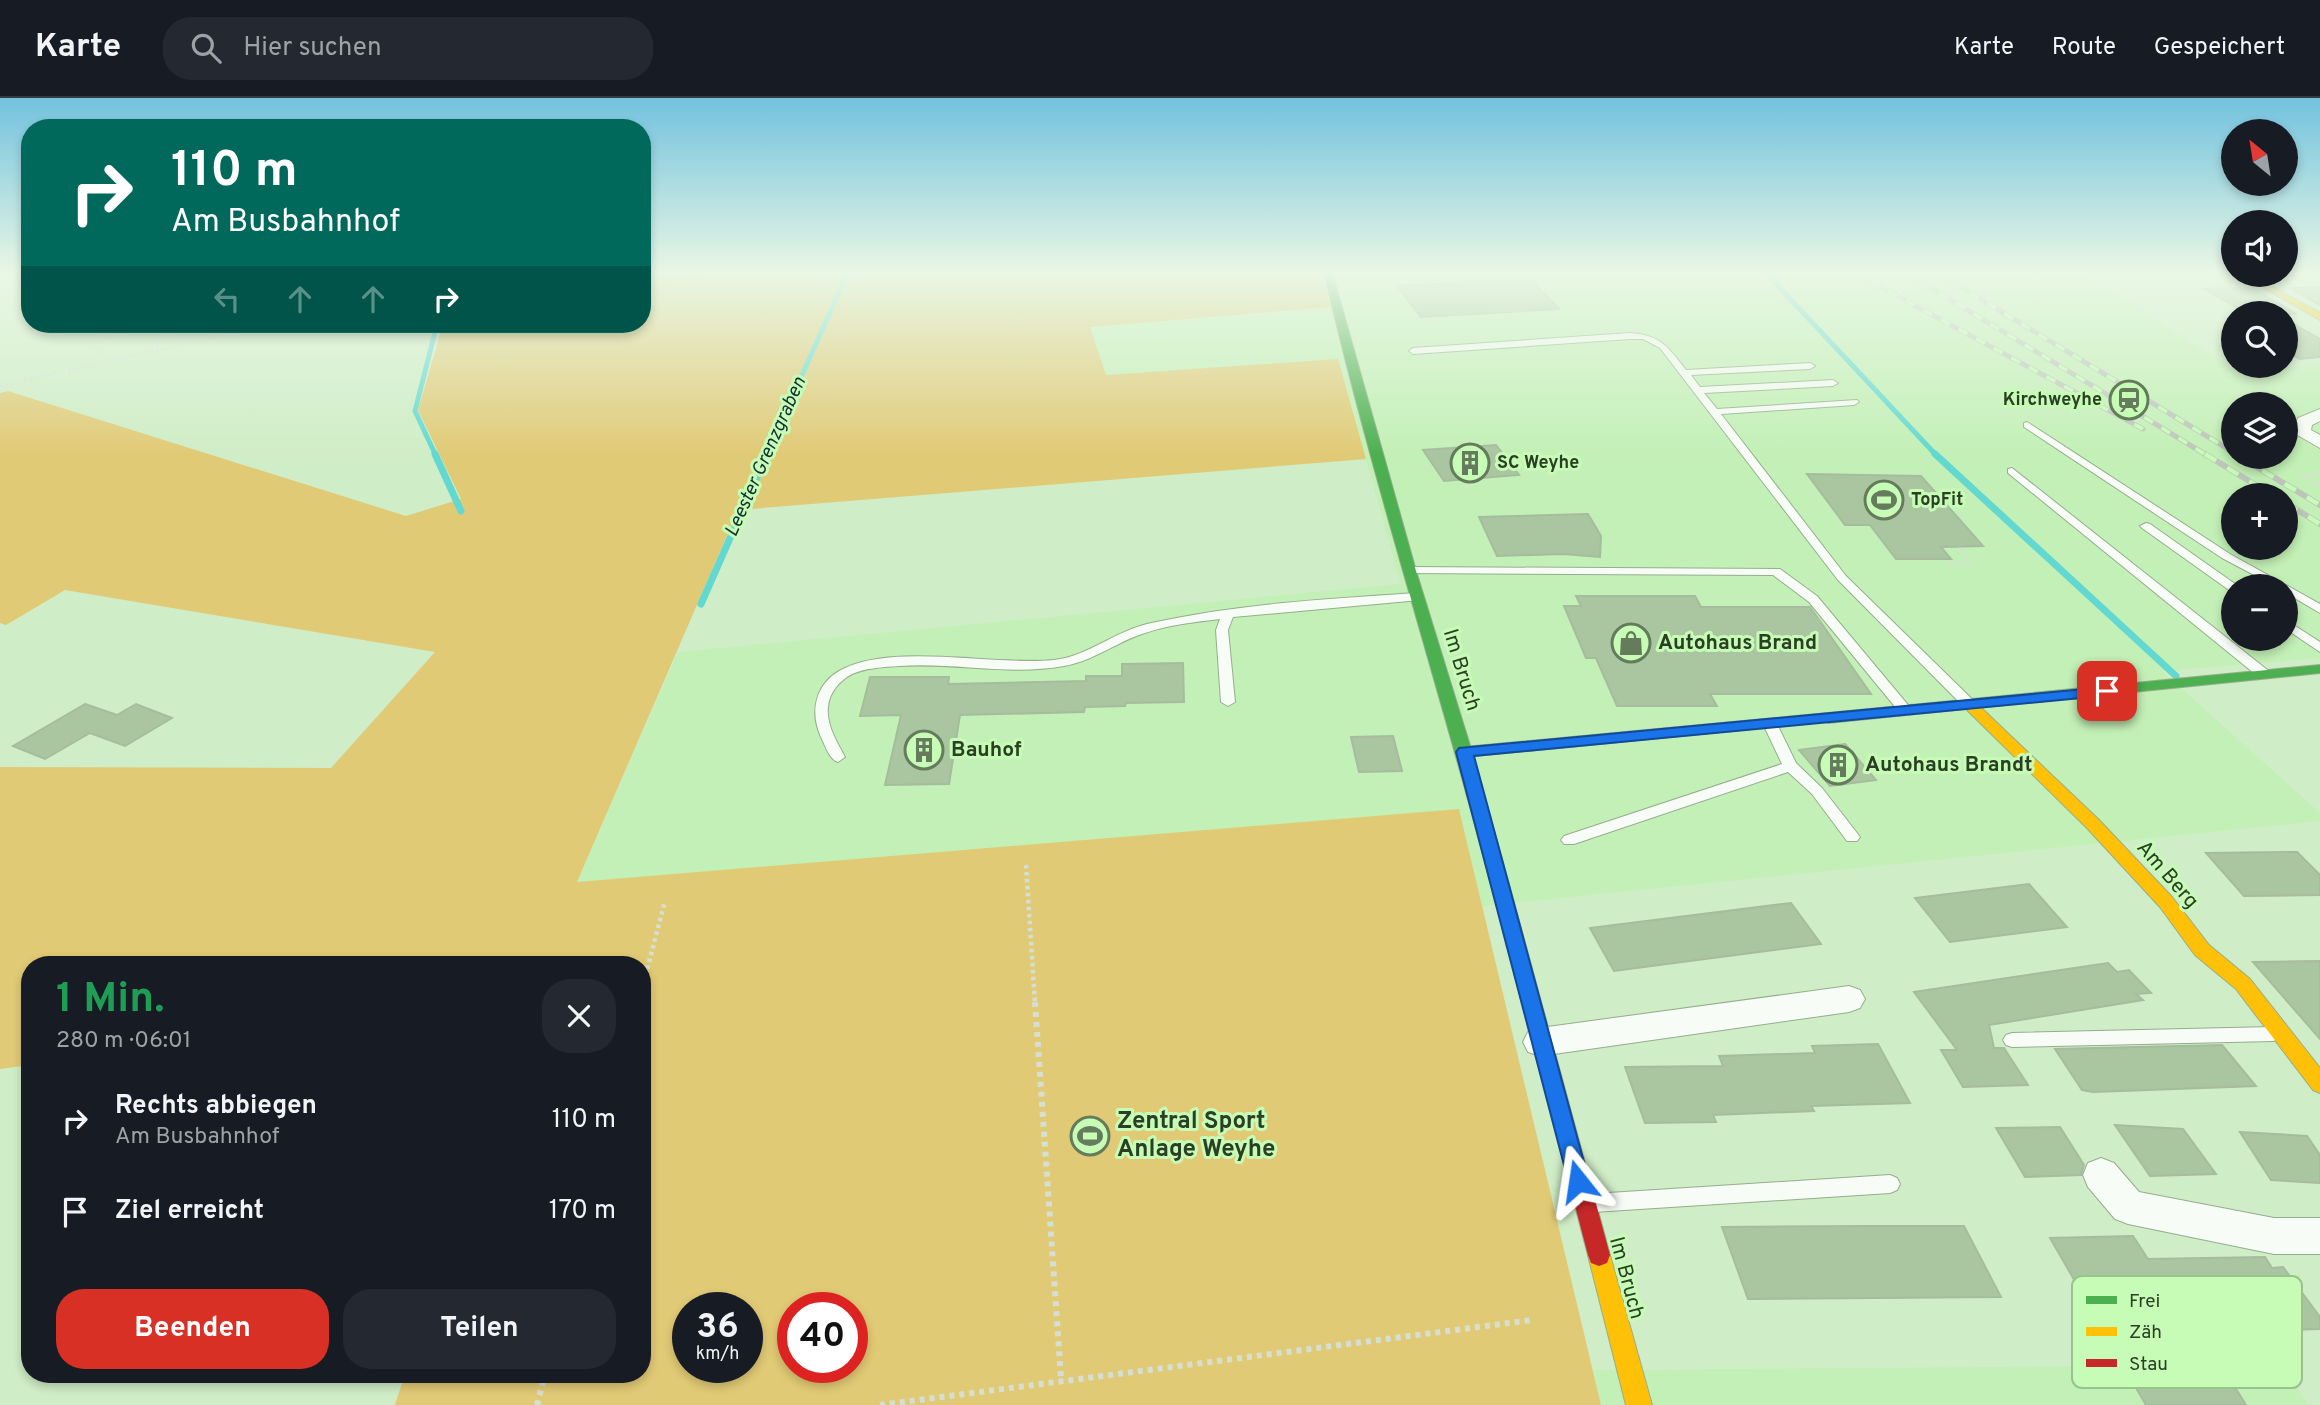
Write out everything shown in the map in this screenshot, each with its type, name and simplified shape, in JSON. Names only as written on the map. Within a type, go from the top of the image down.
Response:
[{"type":"street","name":"Im Bruch","points":[[1345,333],[1416,597],[1464,752],[1639,1405]]},
{"type":"street","points":[[2320,414],[2304,422],[2301,432],[2320,442]]},
{"type":"street","points":[[1464,752],[1906,712],[2320,669]]},
{"type":"street","name":"Am Berg","points":[[1969,705],[2093,824],[2166,902],[2202,950],[2244,984],[2320,1084]]},
{"type":"street","points":[[1540,1042],[1849,999]]},
{"type":"street","points":[[2101,1175],[2127,1208],[2274,1236],[2320,1236]]},
{"type":"lane","points":[[1413,351],[1645,337],[1663,346],[1842,578],[1969,705]]},
{"type":"lane","points":[[1686,373],[1810,366]]},
{"type":"lane","points":[[1699,390],[1833,383]]},
{"type":"lane","points":[[1714,412],[1854,402]]},
{"type":"lane","points":[[2027,425],[2226,556],[2260,574]]},
{"type":"lane","points":[[2012,471],[2265,675]]},
{"type":"lane","points":[[2146,526],[2221,579]]},
{"type":"lane","points":[[1409,571],[1776,571],[1813,599],[1906,712]]},
{"type":"lane","points":[[2298,596],[2320,609]]},
{"type":"lane","points":[[838,757],[819,720],[823,701],[835,680],[856,667],[894,663],[1045,664],[1076,660],[1144,628],[1229,613],[1416,597]]},
{"type":"lane","points":[[1228,702],[1222,630],[1229,613]]},
{"type":"lane","points":[[2298,632],[2320,648]]},
{"type":"lane","points":[[1770,724],[1790,765],[1817,791],[1852,837]]},
{"type":"lane","points":[[1569,840],[1790,765]]},
{"type":"lane","points":[[2012,1040],[2282,1034]]},
{"type":"lane","points":[[1584,1204],[1890,1184]]},
{"type":"path","points":[[104,362],[93,342],[108,333]]},
{"type":"path","points":[[148,352],[170,333]]},
{"type":"path","points":[[0,386],[232,333]]},
{"type":"path","points":[[2320,474],[2302,475],[2320,486]]},
{"type":"path","points":[[1948,564],[1969,563],[1960,547]]},
{"type":"path","points":[[1026,865],[1060,1379]]},
{"type":"path","points":[[651,956],[665,901]]},
{"type":"path","points":[[880,1405],[1060,1379],[1532,1320]]},
{"type":"path","points":[[537,1405],[542,1383]]},
{"type":"shaded area","points":[[440,333],[1092,333],[1106,375],[1338,359],[1366,459],[738,510],[577,882],[1459,809],[1601,1405],[395,1405],[402,1383],[651,1383],[651,956],[21,956],[21,1066],[0,1069],[0,767],[331,768],[435,652],[65,590],[6,625],[0,623],[0,393],[8,391],[406,516],[461,499],[418,410]]},
{"type":"shaded area","points":[[1091,333],[2177,333],[2221,361],[2221,378],[2298,378],[2298,367],[2320,365],[2320,658],[2162,671],[2320,813],[2320,821],[1482,906],[1460,810],[577,883],[678,652],[1401,584],[1338,359],[1106,375]]},
{"type":"shaded area","points":[[2072,1367],[2072,1388],[2298,1388],[2309,1405],[1601,1405],[1594,1370]]},
{"type":"building","points":[[2298,333],[2309,333],[2320,339],[2320,357],[2300,359]]},
{"type":"building","name":"SC Weyhe","points":[[1496,445],[1519,475],[1444,481],[1423,450]]},
{"type":"building","name":"TopFit","points":[[1807,474],[1921,476],[1983,546],[1941,547],[1951,559],[1896,559],[1870,525],[1845,525]]},
{"type":"building","points":[[1588,514],[1601,536],[1600,557],[1563,554],[1497,556],[1479,517]]},
{"type":"building","points":[[1576,596],[1695,596],[1701,607],[1810,607],[1871,694],[1710,694],[1717,706],[1617,706],[1596,658],[1586,658],[1564,606],[1581,606]]},
{"type":"building","name":"Bauhof","points":[[1183,663],[1184,702],[1085,707],[1084,712],[960,715],[949,784],[885,785],[901,715],[860,716],[870,677],[949,677],[948,684],[1086,681],[1086,676],[1122,676],[1122,664]]},
{"type":"building","points":[[85,704],[117,715],[136,704],[172,718],[125,746],[90,733],[45,759],[13,746]]},
{"type":"building","points":[[1393,736],[1402,771],[1359,772],[1351,737]]},
{"type":"building","name":"Autohaus Brandt","points":[[1845,744],[1876,780],[1830,786],[1799,750]]},
{"type":"building","points":[[2297,852],[2320,875],[2320,895],[2244,896],[2206,853]]},
{"type":"building","points":[[2029,884],[2067,927],[1950,942],[1915,898]]},
{"type":"building","points":[[1791,903],[1821,944],[1614,971],[1590,928]]},
{"type":"building","points":[[2320,961],[2320,1039],[2253,962]]},
{"type":"building","points":[[2108,963],[2117,972],[2129,970],[2151,993],[2136,994],[2143,1000],[1989,1025],[1994,1048],[2004,1048],[2028,1085],[1963,1087],[1941,1050],[1957,1050],[1914,992]]},
{"type":"building","points":[[1878,1044],[1910,1103],[1811,1106],[1814,1111],[1713,1115],[1716,1122],[1645,1123],[1625,1067],[1723,1066],[1719,1056],[1815,1053],[1812,1046]]},
{"type":"building","points":[[2222,1045],[2256,1086],[2093,1092],[2082,1090],[2055,1049]]},
{"type":"building","points":[[2115,1125],[2183,1129],[2216,1174],[2150,1176]]},
{"type":"building","points":[[2060,1127],[2084,1165],[2081,1175],[2025,1177],[1996,1128]]},
{"type":"building","points":[[2240,1132],[2307,1136],[2320,1155],[2320,1183],[2271,1180]]},
{"type":"building","points":[[1964,1226],[2001,1297],[1748,1299],[1722,1227]]},
{"type":"building","points":[[2133,1236],[2148,1259],[2265,1257],[2272,1268],[2283,1267],[2290,1276],[2072,1276],[2050,1238]]},
{"type":"building","points":[[2302,1293],[2320,1317],[2320,1329],[2302,1330]]},
{"type":"building","points":[[2136,1388],[2235,1388],[2246,1405],[2146,1405]]},
{"type":"waterway","points":[[435,333],[415,411],[436,456]]},
{"type":"waterway","name":"Leester Grenzgraben","points":[[766,456],[821,333]]},
{"type":"waterway","points":[[1822,333],[1936,455]]},
{"type":"waterway","points":[[435,454],[461,511]]},
{"type":"waterway","name":"Leester Grenzgraben","points":[[701,604],[767,454]]},
{"type":"waterway","points":[[1936,455],[2176,676]]},
{"type":"railway","points":[[1966,333],[2143,429]]},
{"type":"railway","points":[[2005,333],[2208,456]]},
{"type":"railway","points":[[2037,333],[2221,445]]},
{"type":"railway","points":[[2205,454],[2252,483]]},
{"type":"railway","points":[[2260,469],[2320,505]]},
{"type":"railway","points":[[2298,510],[2320,524]]},
{"type":"traffic: fast","points":[[1345,333],[1409,571],[1464,752],[1501,888]]},
{"type":"traffic: fast","points":[[1828,718],[2320,669]]},
{"type":"traffic: slow","points":[[1970,705],[2093,824],[2166,902],[2202,950],[2243,984],[2320,1084]]},
{"type":"traffic: slow","points":[[1464,752],[1828,718]]},
{"type":"traffic: slow","points":[[1599,1255],[1639,1405]]},
{"type":"traffic: jam","points":[[1501,888],[1599,1255]]},
{"type":"place","name":"Kirchweyhe","points":[[2129,400]]},
{"type":"place","name":"SC Weyhe","points":[[1470,463]]},
{"type":"place","name":"TopFit","points":[[1884,500]]},
{"type":"place","name":"Autohaus Brand","points":[[1631,643]]},
{"type":"place","name":"Bauhof","points":[[924,750]]},
{"type":"place","name":"Autohaus Brandt","points":[[1838,765]]},
{"type":"place","name":"Zentral Sport Anlage Weyhe","points":[[1090,1136]]},
{"type":"route","points":[[1578,1181],[1464,752],[2107,691]]}]
